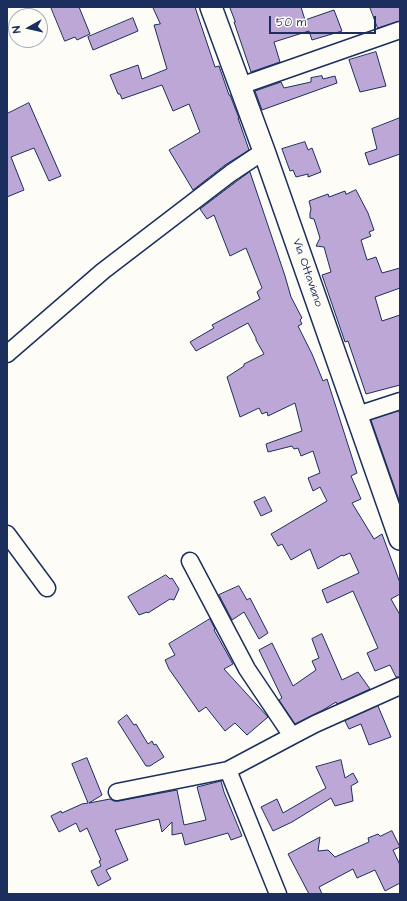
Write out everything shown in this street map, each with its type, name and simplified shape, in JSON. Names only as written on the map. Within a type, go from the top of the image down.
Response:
[{"type":"main road","name":"Via Ottaviano","points":[[211,7],[264,151],[400,539]]},
{"type":"street","points":[[240,86],[398,36]]},
{"type":"street","points":[[7,354],[103,271],[231,173],[264,151]]},
{"type":"street","points":[[357,415],[400,401]]},
{"type":"street","points":[[7,534],[47,588]]},
{"type":"street","points":[[190,561],[247,668],[292,736]]},
{"type":"street","points":[[116,792],[228,770],[315,724],[400,686]]},
{"type":"street","points":[[228,770],[278,894]]},
{"type":"building","points":[[51,7],[79,7],[90,34],[77,40],[75,37],[65,41]]},
{"type":"building","points":[[153,7],[195,7],[215,67],[219,66],[239,118],[249,150],[225,165],[193,190],[169,150],[200,132],[189,104],[173,111],[162,85],[122,99],[120,94],[118,94],[110,75],[138,65],[142,79],[167,69],[154,25],[160,24]]},
{"type":"building","points":[[230,7],[301,7],[305,20],[334,10],[342,31],[312,40],[309,31],[274,42],[280,62],[251,72]]},
{"type":"building","points":[[370,7],[400,7],[400,21],[378,28]]},
{"type":"building","points":[[133,18],[138,31],[93,50],[88,37]]},
{"type":"building","points":[[376,52],[386,86],[360,92],[349,60]]},
{"type":"building","points":[[322,76],[323,79],[335,76],[337,83],[262,110],[255,91],[281,82],[284,88],[311,82],[311,78]]},
{"type":"building","points":[[29,103],[61,176],[49,181],[34,148],[11,157],[24,190],[7,197],[7,114]]},
{"type":"building","points":[[400,118],[400,154],[369,165],[365,153],[377,149],[372,129]]},
{"type":"building","points":[[305,142],[308,150],[312,148],[321,172],[308,177],[308,174],[296,177],[293,170],[290,171],[282,149]]},
{"type":"building","points":[[250,172],[291,297],[302,318],[300,320],[302,324],[298,326],[323,381],[327,379],[357,473],[351,476],[361,499],[352,503],[374,539],[382,534],[400,583],[400,594],[391,599],[400,615],[400,677],[396,677],[390,665],[375,671],[367,653],[378,648],[353,591],[327,603],[322,590],[359,573],[350,553],[343,556],[342,555],[318,569],[310,549],[291,560],[282,544],[278,546],[271,534],[327,501],[320,487],[313,491],[308,478],[320,473],[313,451],[301,456],[298,448],[294,449],[292,446],[268,452],[266,444],[302,431],[295,403],[268,416],[267,412],[262,414],[259,408],[240,417],[227,377],[244,366],[244,364],[264,354],[248,323],[196,351],[190,342],[214,328],[212,325],[260,299],[257,292],[262,288],[246,248],[230,256],[214,215],[207,219],[200,209]]},
{"type":"building","points":[[356,190],[368,213],[374,230],[369,232],[371,236],[361,240],[367,260],[376,257],[382,273],[400,268],[400,288],[375,297],[382,321],[400,315],[400,385],[366,394],[348,341],[345,342],[322,275],[331,272],[324,247],[316,246],[320,238],[314,219],[310,218],[311,209],[309,201],[328,194],[329,197],[345,191],[346,194]]},
{"type":"building","points":[[399,411],[400,416],[400,503],[371,420]]},
{"type":"building","points":[[265,497],[272,511],[261,516],[254,502]]},
{"type":"building","points":[[166,575],[170,579],[172,578],[179,589],[174,600],[170,599],[148,613],[139,615],[128,597]]},
{"type":"building","points":[[239,586],[247,600],[250,598],[268,633],[259,639],[244,612],[232,620],[219,595]]},
{"type":"building","points":[[210,619],[215,629],[214,630],[233,664],[224,669],[268,717],[247,735],[235,723],[225,731],[206,707],[199,712],[169,669],[165,660],[175,655],[169,644]]},
{"type":"building","points":[[322,634],[342,680],[358,672],[370,689],[337,704],[336,702],[295,724],[279,700],[282,698],[259,650],[272,643],[293,686],[316,670],[312,661],[319,658],[312,639]]},
{"type":"building","points":[[378,706],[391,737],[369,745],[361,724],[349,729],[345,721]]},
{"type":"building","points":[[127,715],[134,725],[136,724],[148,744],[152,741],[154,745],[156,744],[164,757],[150,766],[146,766],[118,722]]},
{"type":"building","points":[[87,758],[102,795],[89,803],[110,799],[119,801],[177,790],[184,825],[206,820],[197,787],[221,781],[242,836],[231,840],[228,833],[185,845],[182,833],[172,835],[172,822],[162,832],[159,819],[115,830],[128,860],[106,870],[111,879],[98,886],[91,871],[101,866],[99,861],[101,860],[87,828],[80,832],[76,823],[59,832],[51,816],[61,811],[62,813],[82,804],[88,803],[72,764]]},
{"type":"building","points":[[341,760],[345,778],[353,773],[358,782],[351,786],[353,801],[335,806],[331,798],[292,822],[273,831],[261,807],[277,799],[283,813],[326,788],[316,767]]},
{"type":"building","points":[[392,831],[400,847],[393,850],[400,865],[400,883],[385,891],[375,870],[357,878],[353,869],[319,887],[322,894],[309,894],[288,854],[320,837],[318,851],[328,850],[335,857],[369,842],[368,838],[378,834],[380,836]]}]
